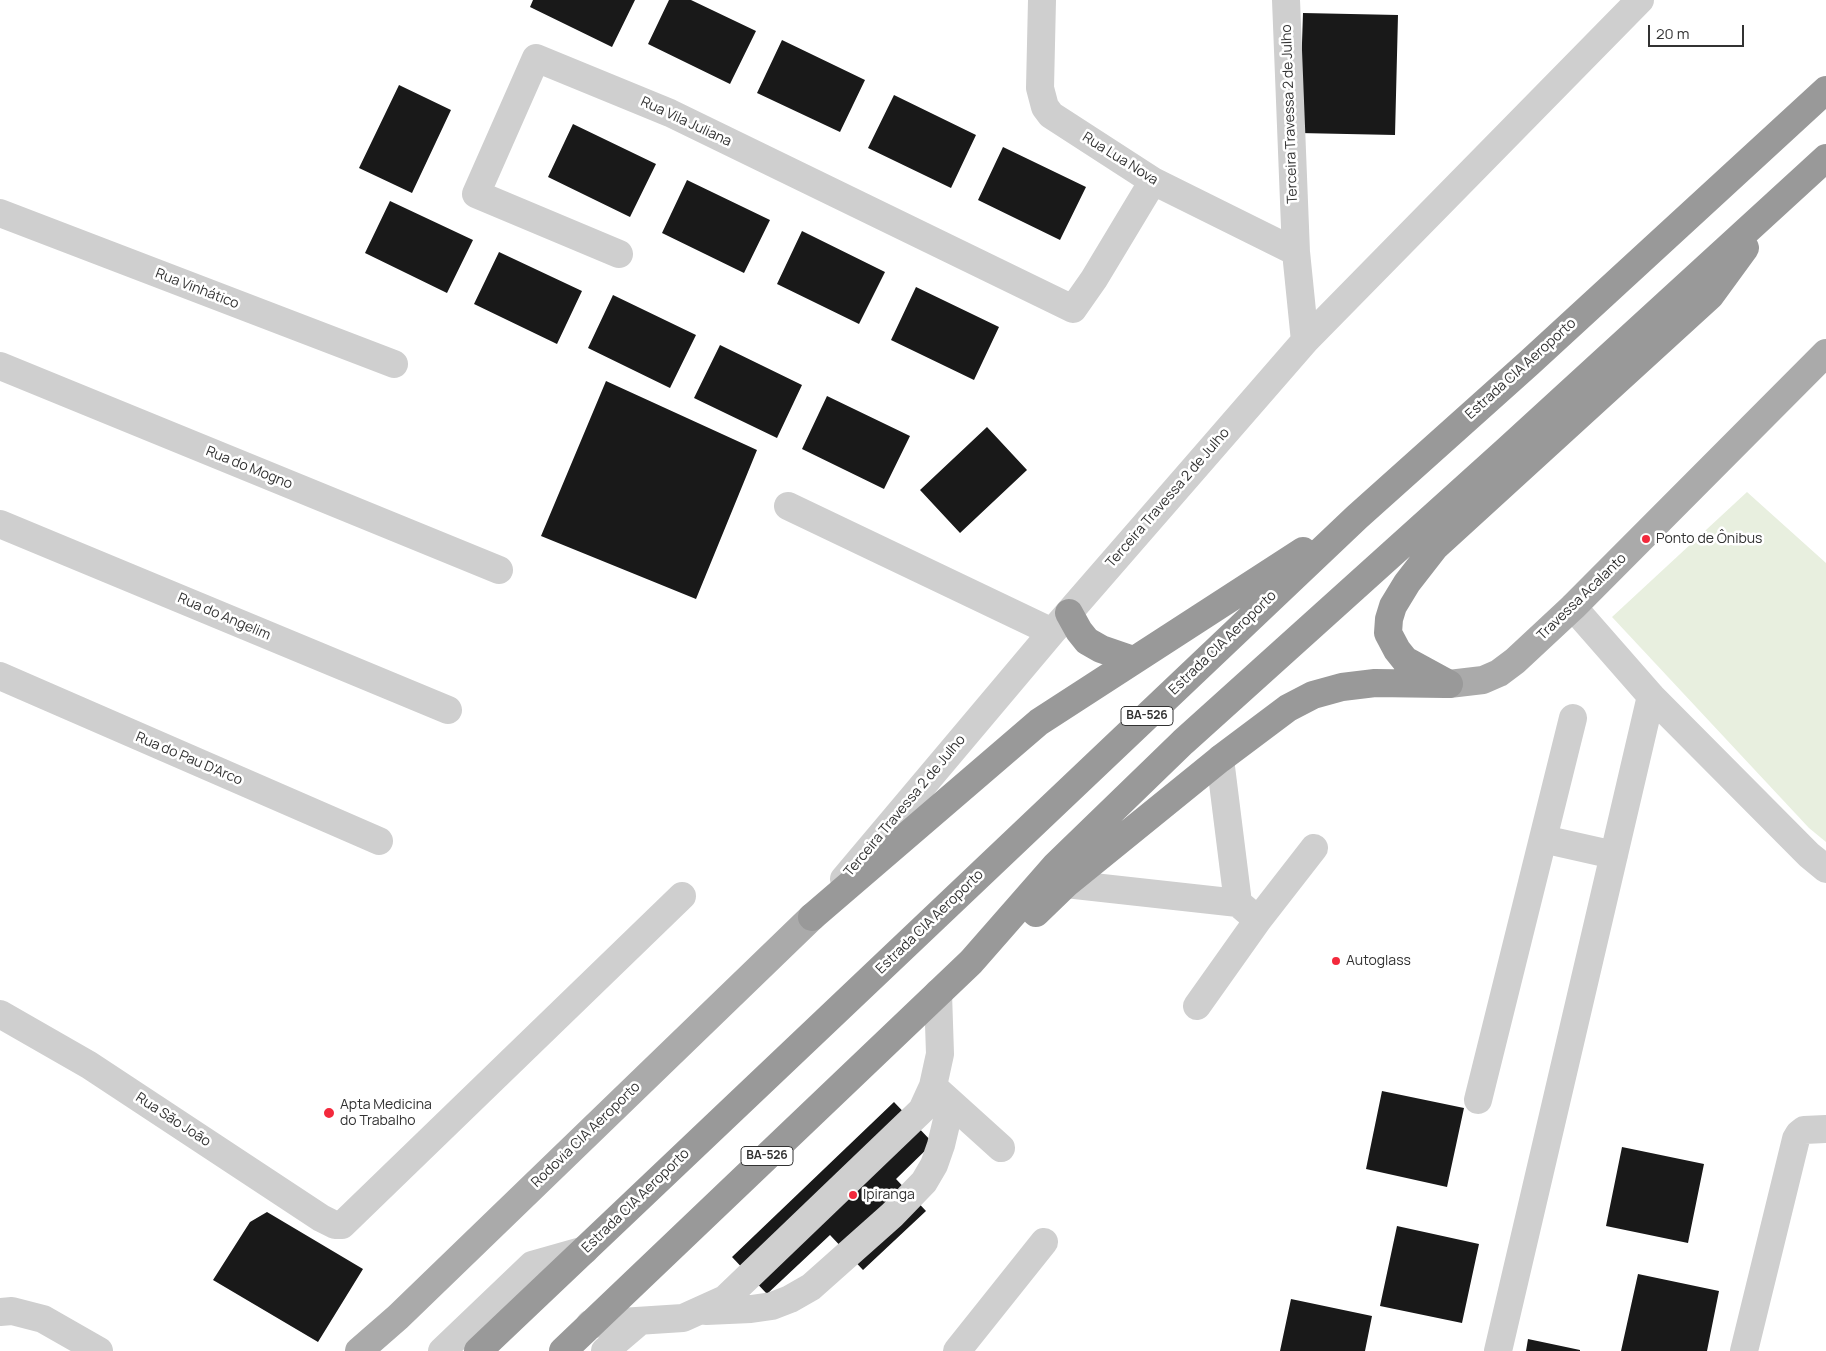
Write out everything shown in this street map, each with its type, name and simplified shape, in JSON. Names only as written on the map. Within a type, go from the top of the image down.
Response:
[{"type":"highway","name":"Estrada CIA Aeroporto","points":[[478,1351],[1357,517],[1529,363],[1826,90]]},
{"type":"highway","name":"BA-526","points":[[566,1350],[590,1324],[971,962],[1056,866],[1183,742],[1521,438],[1826,158]]},
{"type":"highway","points":[[1449,684],[1405,660],[1397,650],[1388,632],[1389,618],[1393,606],[1407,583],[1435,547],[1710,296],[1780,200]]},
{"type":"highway","points":[[812,917],[1039,722],[1357,517]]},
{"type":"highway","points":[[1061,622],[1079,631],[1088,641],[1102,649],[1133,660]]},
{"type":"highway","points":[[971,962],[1010,936],[1066,884],[1220,759],[1288,708],[1313,695],[1342,687],[1375,684],[1449,684]]},
{"type":"main road","name":"Travessa Acalanto","points":[[1449,684],[1483,680],[1515,661],[1822,365]]},
{"type":"main road","name":"Rodovia CIA Aeroporto","points":[[359,1351],[412,1304],[812,917]]},
{"type":"street","name":"Rua Lua Nova","points":[[1042,0],[1040,88],[1045,107],[1056,120],[1153,181],[1296,252]]},
{"type":"street","name":"Terceira Travessa 2 de Julho","points":[[812,917],[1061,622],[1305,341],[1296,252],[1286,0]]},
{"type":"street","points":[[1305,341],[1640,0]]},
{"type":"street","name":"Rua Vila Juliana","points":[[619,254],[476,194],[536,58],[670,113],[1074,309],[1153,181]]},
{"type":"street","name":"Rua Vinhático","points":[[0,213],[394,364]]},
{"type":"street","name":"Rua do Mogno","points":[[0,366],[499,570]]},
{"type":"street","points":[[788,506],[1061,622]]},
{"type":"street","name":"Rua do Angelim","points":[[0,524],[448,710]]},
{"type":"street","points":[[1573,607],[1651,696],[1809,855],[1826,869]]},
{"type":"street","name":"Rua do Pau D'Arco","points":[[0,676],[379,841]]},
{"type":"street","points":[[1498,1351],[1651,696]]},
{"type":"street","points":[[1478,1100],[1573,718]]},
{"type":"street","points":[[1220,759],[1238,903]]},
{"type":"street","points":[[1543,839],[1614,855]]},
{"type":"street","points":[[1197,1006],[1258,920],[1314,848]]},
{"type":"street","points":[[1066,884],[1238,903],[1258,920]]},
{"type":"street","name":"Rua São João","points":[[0,1014],[89,1065],[321,1218],[336,1225],[342,1225],[682,896]]},
{"type":"street","points":[[699,1311],[772,1306],[790,1299],[811,1287],[892,1215],[924,1182],[934,1165],[942,1145],[938,993]]},
{"type":"street","points":[[942,1094],[1001,1148]]},
{"type":"street","points":[[590,1324],[683,1318],[725,1299],[914,1117],[942,1094]]},
{"type":"street","points":[[1744,1351],[1796,1139],[1804,1130],[1826,1129]]},
{"type":"street","points":[[957,1351],[1044,1242]]},
{"type":"street","points":[[442,1351],[532,1265],[585,1250]]},
{"type":"street","points":[[0,1312],[12,1311],[43,1319],[99,1351]]},
{"type":"street","points":[[605,1351],[640,1321]]},
{"type":"green space","points":[[1747,492],[1826,563],[1826,842],[1809,828],[1612,617]]},
{"type":"building","points":[[533,0],[635,0],[612,47],[530,7]]},
{"type":"building","points":[[669,0],[691,0],[756,31],[730,84],[648,44]]},
{"type":"building","points":[[1303,13],[1398,15],[1395,135],[1299,133]]},
{"type":"building","points":[[782,40],[865,80],[840,132],[757,93]]},
{"type":"building","points":[[399,85],[451,110],[412,193],[359,168]]},
{"type":"building","points":[[894,95],[976,135],[951,188],[868,148]]},
{"type":"building","points":[[573,124],[656,164],[630,217],[548,177]]},
{"type":"building","points":[[1003,147],[1086,187],[1060,240],[978,200]]},
{"type":"building","points":[[687,180],[770,220],[744,273],[662,233]]},
{"type":"building","points":[[390,201],[473,240],[447,293],[365,253]]},
{"type":"building","points":[[802,231],[885,272],[859,324],[777,284]]},
{"type":"building","points":[[499,252],[582,291],[557,344],[474,304]]},
{"type":"building","points":[[916,287],[999,327],[974,380],[891,340]]},
{"type":"building","points":[[613,295],[696,335],[670,388],[588,348]]},
{"type":"building","points":[[720,345],[802,385],[777,438],[694,398]]},
{"type":"building","points":[[606,381],[757,450],[696,599],[541,536]]},
{"type":"building","points":[[827,396],[910,436],[884,489],[802,449]]},
{"type":"building","points":[[987,427],[1027,470],[960,533],[920,490]]},
{"type":"building","points":[[1382,1091],[1464,1108],[1447,1187],[1366,1169]]},
{"type":"building","name":"Ipiranga","points":[[894,1102],[933,1143],[896,1179],[926,1211],[863,1270],[830,1235],[767,1294],[732,1257]]},
{"type":"building","points":[[1622,1147],[1704,1164],[1688,1243],[1606,1226]]},
{"type":"building","points":[[267,1212],[363,1269],[318,1342],[213,1280],[250,1222]]},
{"type":"building","points":[[1397,1226],[1479,1244],[1462,1323],[1380,1306]]},
{"type":"building","points":[[1638,1274],[1719,1291],[1707,1351],[1621,1351]]},
{"type":"building","points":[[1291,1299],[1372,1316],[1365,1351],[1280,1351]]},
{"type":"building","points":[[1528,1339],[1580,1350],[1580,1351],[1526,1351]]},
{"type":"place","name":"Ponto de Ônibus","points":[[1646,539]]},
{"type":"place","name":"Autoglass","points":[[1336,961]]},
{"type":"place","name":"Apta Medicina do Trabalho","points":[[329,1113]]},
{"type":"place","name":"Ipiranga","points":[[853,1195]]}]
